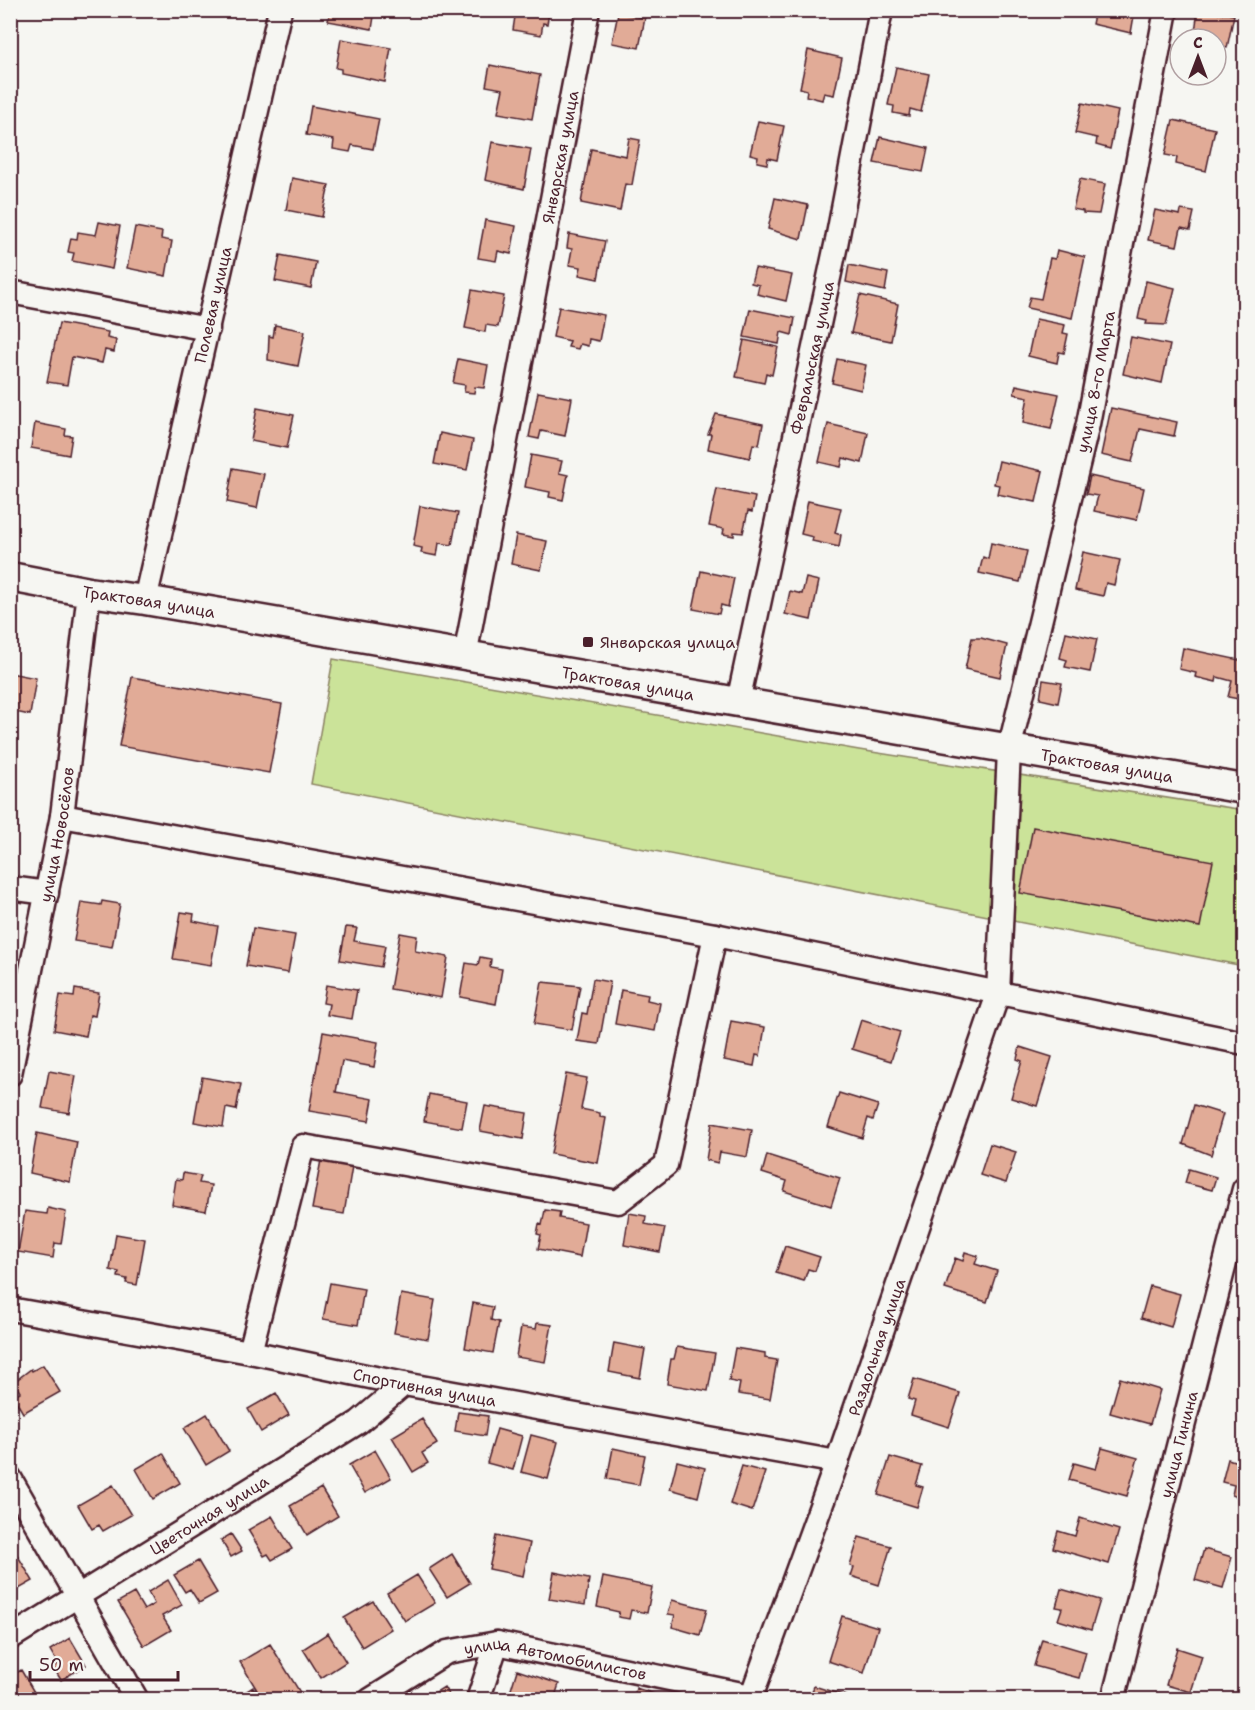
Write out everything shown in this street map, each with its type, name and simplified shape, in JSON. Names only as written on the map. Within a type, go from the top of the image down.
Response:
[{"type":"main road","name":"Трактовая улица","points":[[10,577],[1245,789]]},
{"type":"street","name":"Полевая улица","points":[[145,600],[280,10]]},
{"type":"street","name":"Январская улица","points":[[465,656],[588,10]]},
{"type":"street","name":"Февральская улица","points":[[738,702],[836,245],[881,10]]},
{"type":"street","name":"улица 8-го Марта","points":[[998,994],[1009,750],[1088,424],[1166,10]]},
{"type":"street","points":[[10,292],[208,329]]},
{"type":"street","name":"улица Новосёлов","points":[[10,1074],[62,816],[89,592]]},
{"type":"street","points":[[62,816],[715,934],[1245,1043]]},
{"type":"street","points":[[10,888],[47,893]]},
{"type":"street","points":[[250,1352],[303,1146],[618,1202],[666,1165],[715,934]]},
{"type":"street","name":"Раздольная улица","points":[[750,1698],[837,1462],[998,994]]},
{"type":"street","name":"улица Гинина","points":[[1113,1700],[1245,1189]]},
{"type":"street","name":"Спортивная улица","points":[[10,1309],[250,1352],[404,1384],[837,1462]]},
{"type":"street","name":"Цветочная улица","points":[[10,1638],[358,1422],[404,1384]]},
{"type":"street","points":[[10,1478],[137,1700]]},
{"type":"street","points":[[478,1700],[497,1643]]},
{"type":"street","name":"улица Автомобилистов","points":[[370,1700],[447,1652],[497,1643],[750,1698]]},
{"type":"green space","points":[[333,659],[859,750],[1244,810],[1244,966],[311,784]]},
{"type":"building","points":[[330,10],[375,10],[372,29],[328,21]]},
{"type":"building","points":[[516,10],[549,12],[547,24],[543,23],[541,35],[513,30]]},
{"type":"building","points":[[1095,10],[1135,10],[1131,33],[1092,24]]},
{"type":"building","points":[[1198,10],[1234,15],[1228,43],[1228,27],[1196,27]]},
{"type":"building","points":[[618,13],[645,18],[639,48],[612,43]]},
{"type":"building","points":[[341,39],[391,48],[385,82],[341,73],[341,69],[336,68]]},
{"type":"building","points":[[808,50],[842,58],[834,95],[824,93],[822,100],[806,96],[807,90],[800,88]]},
{"type":"building","points":[[490,65],[540,75],[532,119],[498,113],[503,89],[486,86]]},
{"type":"building","points":[[896,67],[929,74],[921,112],[910,109],[909,116],[893,113],[894,106],[888,105]]},
{"type":"building","points":[[1082,103],[1118,111],[1110,149],[1096,145],[1097,138],[1075,133]]},
{"type":"building","points":[[311,106],[379,119],[373,149],[352,145],[350,152],[333,149],[334,140],[306,135]]},
{"type":"building","points":[[1173,120],[1215,129],[1206,171],[1176,164],[1177,157],[1165,155]]},
{"type":"building","points":[[758,121],[784,126],[777,160],[768,158],[767,164],[757,162],[758,156],[750,154]]},
{"type":"building","points":[[880,137],[928,148],[923,172],[874,163]]},
{"type":"building","points":[[629,138],[640,140],[632,185],[625,184],[620,211],[581,203],[591,149],[626,156]]},
{"type":"building","points":[[492,142],[531,149],[524,189],[485,180]]},
{"type":"building","points":[[292,178],[329,185],[322,217],[286,210]]},
{"type":"building","points":[[1080,179],[1105,184],[1099,214],[1083,213],[1083,211],[1073,209]]},
{"type":"building","points":[[775,198],[808,205],[801,239],[768,229]]},
{"type":"building","points":[[1155,210],[1180,215],[1181,210],[1194,212],[1190,230],[1181,228],[1177,246],[1148,240]]},
{"type":"building","points":[[485,220],[516,226],[511,254],[498,251],[496,261],[478,258]]},
{"type":"building","points":[[99,222],[120,226],[112,269],[72,261],[74,253],[68,252],[71,238],[77,239],[78,232],[96,235]]},
{"type":"building","points":[[135,227],[162,232],[161,239],[172,241],[166,276],[127,268]]},
{"type":"building","points":[[569,234],[605,241],[598,279],[579,275],[581,267],[569,265],[572,249],[567,248]]},
{"type":"building","points":[[1057,250],[1085,257],[1072,318],[1027,308],[1030,297],[1041,299],[1050,258],[1055,259]]},
{"type":"building","points":[[280,255],[316,262],[311,288],[275,281]]},
{"type":"building","points":[[849,265],[888,273],[885,291],[846,282]]},
{"type":"building","points":[[755,268],[792,275],[786,301],[757,294],[759,285],[751,283]]},
{"type":"building","points":[[1146,281],[1175,288],[1166,325],[1146,324],[1147,321],[1138,319]]},
{"type":"building","points":[[472,290],[504,296],[498,327],[486,325],[485,332],[465,328]]},
{"type":"building","points":[[860,295],[898,304],[891,341],[851,333]]},
{"type":"building","points":[[559,307],[604,315],[599,341],[589,339],[588,346],[580,344],[578,349],[568,347],[570,341],[553,337]]},
{"type":"building","points":[[750,309],[795,318],[792,335],[781,332],[779,344],[744,337]]},
{"type":"building","points":[[1036,319],[1065,325],[1063,333],[1068,334],[1064,353],[1059,352],[1057,363],[1028,356]]},
{"type":"building","points":[[59,323],[108,332],[107,338],[116,340],[114,352],[105,350],[102,363],[72,357],[67,385],[47,382]]},
{"type":"building","points":[[275,325],[305,331],[298,366],[268,360],[269,336],[273,337]]},
{"type":"building","points":[[1131,337],[1170,345],[1162,383],[1123,374]]},
{"type":"building","points":[[744,340],[778,347],[772,375],[766,373],[764,383],[736,377]]},
{"type":"building","points":[[458,359],[488,365],[484,388],[475,387],[474,393],[464,392],[465,385],[453,383]]},
{"type":"building","points":[[837,359],[866,365],[861,390],[832,383]]},
{"type":"building","points":[[1016,385],[1059,394],[1051,429],[1023,423],[1028,397],[1014,394]]},
{"type":"building","points":[[538,392],[572,398],[565,436],[541,431],[539,439],[529,437]]},
{"type":"building","points":[[257,408],[294,415],[287,448],[251,441]]},
{"type":"building","points":[[1111,408],[1177,422],[1174,436],[1140,429],[1132,462],[1101,455]]},
{"type":"building","points":[[716,414],[763,424],[759,445],[753,444],[750,458],[708,449],[711,434],[708,434]]},
{"type":"building","points":[[35,423],[66,429],[65,435],[72,436],[69,455],[31,448]]},
{"type":"building","points":[[828,424],[868,433],[862,463],[843,458],[841,467],[819,462]]},
{"type":"building","points":[[440,433],[473,440],[467,470],[434,464]]},
{"type":"building","points":[[531,455],[562,461],[559,473],[568,475],[563,500],[549,497],[550,492],[525,487]]},
{"type":"building","points":[[999,461],[1043,471],[1036,502],[997,494],[999,485],[994,484]]},
{"type":"building","points":[[233,468],[264,474],[257,508],[227,502]]},
{"type":"building","points":[[1090,476],[1144,488],[1137,520],[1094,511],[1098,496],[1086,494]]},
{"type":"building","points":[[717,489],[755,497],[752,512],[748,511],[743,533],[734,532],[734,536],[723,534],[724,529],[709,526]]},
{"type":"building","points":[[808,501],[841,508],[835,533],[841,535],[839,547],[812,541],[813,537],[801,534]]},
{"type":"building","points":[[420,506],[458,513],[452,545],[439,543],[437,556],[421,553],[422,548],[413,546]]},
{"type":"building","points":[[516,535],[547,541],[541,570],[511,564]]},
{"type":"building","points":[[991,543],[1027,551],[1020,582],[979,573],[983,557],[988,559]]},
{"type":"building","points":[[1083,552],[1120,560],[1114,585],[1106,583],[1103,596],[1075,590]]},
{"type":"building","points":[[701,571],[734,578],[728,607],[721,605],[719,614],[693,609]]},
{"type":"building","points":[[806,578],[819,581],[811,620],[785,614],[790,591],[802,594]]},
{"type":"building","points":[[1066,632],[1097,639],[1090,672],[1065,667],[1067,660],[1060,658]]},
{"type":"building","points":[[972,638],[1007,645],[1000,677],[965,669]]},
{"type":"building","points":[[1183,648],[1244,661],[1244,700],[1228,697],[1232,681],[1217,677],[1216,682],[1195,677],[1196,673],[1179,669]]},
{"type":"building","points":[[10,673],[36,678],[30,715],[10,711]]},
{"type":"building","points":[[132,677],[282,704],[269,773],[119,746]]},
{"type":"building","points":[[1043,680],[1062,683],[1058,703],[1040,699]]},
{"type":"building","points":[[1033,827],[1213,861],[1200,927],[1020,893]]},
{"type":"building","points":[[102,901],[120,904],[112,947],[74,941],[81,902],[101,905]]},
{"type":"building","points":[[181,912],[194,914],[193,921],[218,926],[211,965],[173,959]]},
{"type":"building","points":[[346,927],[357,928],[354,941],[385,946],[381,967],[340,960]]},
{"type":"building","points":[[253,928],[295,935],[288,973],[246,966]]},
{"type":"building","points":[[400,933],[417,936],[415,951],[448,957],[441,998],[390,989]]},
{"type":"building","points":[[480,957],[491,959],[490,967],[502,969],[496,1004],[460,997],[466,963],[478,965]]},
{"type":"building","points":[[593,979],[610,982],[599,1044],[577,1041],[582,1013],[587,1014]]},
{"type":"building","points":[[542,982],[580,986],[572,1030],[534,1024]]},
{"type":"building","points":[[326,985],[357,990],[352,1019],[327,1015],[329,1004],[323,1003]]},
{"type":"building","points":[[75,989],[99,993],[95,1016],[90,1015],[86,1036],[54,1030],[60,995],[74,997]]},
{"type":"building","points":[[621,990],[648,995],[647,1000],[660,1003],[655,1031],[615,1024]]},
{"type":"building","points":[[861,1020],[900,1032],[891,1061],[852,1049]]},
{"type":"building","points":[[731,1021],[765,1027],[760,1056],[756,1055],[754,1066],[724,1060]]},
{"type":"building","points":[[323,1032],[378,1042],[374,1067],[342,1061],[336,1092],[373,1099],[369,1121],[309,1111]]},
{"type":"building","points":[[1020,1047],[1052,1057],[1037,1106],[1011,1098],[1022,1061],[1017,1059]]},
{"type":"building","points":[[49,1071],[76,1076],[69,1113],[42,1108]]},
{"type":"building","points":[[566,1074],[587,1078],[581,1109],[600,1113],[600,1117],[606,1118],[598,1163],[551,1154]]},
{"type":"building","points":[[202,1077],[241,1084],[236,1110],[226,1108],[223,1127],[194,1122]]},
{"type":"building","points":[[839,1093],[878,1105],[873,1120],[868,1118],[862,1138],[828,1127]]},
{"type":"building","points":[[429,1094],[467,1101],[462,1128],[424,1121]]},
{"type":"building","points":[[1194,1105],[1223,1114],[1211,1155],[1183,1144]]},
{"type":"building","points":[[485,1106],[527,1113],[523,1139],[480,1131]]},
{"type":"building","points":[[712,1123],[752,1130],[747,1157],[720,1152],[718,1163],[706,1160]]},
{"type":"building","points":[[37,1133],[77,1142],[70,1182],[30,1173]]},
{"type":"building","points":[[990,1144],[1016,1152],[1006,1183],[980,1175]]},
{"type":"building","points":[[767,1155],[840,1178],[831,1206],[784,1191],[787,1181],[762,1173]]},
{"type":"building","points":[[321,1160],[352,1166],[344,1214],[312,1209]]},
{"type":"building","points":[[1189,1169],[1216,1177],[1212,1190],[1185,1183]]},
{"type":"building","points":[[183,1173],[201,1176],[199,1183],[211,1185],[206,1211],[172,1205],[176,1179],[182,1180]]},
{"type":"building","points":[[48,1208],[66,1212],[61,1244],[55,1243],[53,1258],[18,1252],[25,1211],[47,1214]]},
{"type":"building","points":[[545,1210],[560,1212],[559,1218],[586,1223],[580,1257],[538,1249],[541,1235],[537,1234],[539,1224],[542,1225]]},
{"type":"building","points":[[629,1213],[646,1216],[645,1224],[665,1228],[660,1252],[624,1245]]},
{"type":"building","points":[[116,1234],[145,1239],[137,1285],[126,1283],[127,1279],[118,1277],[119,1272],[110,1270]]},
{"type":"building","points":[[785,1246],[820,1257],[815,1271],[808,1269],[804,1281],[776,1273]]},
{"type":"building","points":[[965,1252],[978,1256],[975,1264],[997,1271],[987,1302],[945,1289],[955,1258],[963,1261]]},
{"type":"building","points":[[330,1283],[364,1289],[358,1325],[323,1319]]},
{"type":"building","points":[[1150,1286],[1180,1294],[1171,1327],[1141,1318]]},
{"type":"building","points":[[401,1294],[435,1300],[428,1339],[394,1333]]},
{"type":"building","points":[[473,1303],[493,1307],[491,1320],[499,1322],[493,1353],[465,1348]]},
{"type":"building","points":[[537,1323],[552,1325],[545,1362],[516,1357],[521,1327],[536,1329]]},
{"type":"building","points":[[614,1343],[645,1349],[640,1378],[609,1372]]},
{"type":"building","points":[[677,1347],[715,1353],[708,1391],[667,1384],[671,1359],[674,1359]]},
{"type":"building","points":[[735,1348],[765,1353],[765,1358],[777,1360],[770,1399],[738,1394],[740,1383],[729,1381]]},
{"type":"building","points":[[43,1365],[60,1392],[23,1413],[13,1396],[20,1392],[14,1382],[31,1369],[32,1371]]},
{"type":"building","points":[[1120,1378],[1160,1390],[1150,1424],[1110,1413]]},
{"type":"building","points":[[914,1379],[960,1393],[949,1427],[911,1415],[915,1401],[908,1399]]},
{"type":"building","points":[[276,1393],[289,1415],[261,1432],[248,1409]]},
{"type":"building","points":[[458,1412],[488,1416],[485,1436],[455,1431]]},
{"type":"building","points":[[207,1414],[229,1451],[206,1465],[184,1428]]},
{"type":"building","points":[[422,1419],[437,1444],[422,1453],[428,1463],[413,1472],[392,1437]]},
{"type":"building","points":[[497,1429],[522,1436],[513,1470],[487,1463]]},
{"type":"building","points":[[531,1435],[558,1442],[548,1479],[521,1472]]},
{"type":"building","points":[[613,1448],[645,1455],[639,1485],[607,1479]]},
{"type":"building","points":[[1102,1448],[1138,1458],[1127,1496],[1069,1480],[1074,1463],[1096,1469]]},
{"type":"building","points":[[375,1450],[391,1478],[365,1493],[349,1465]]},
{"type":"building","points":[[163,1453],[180,1483],[153,1499],[136,1469]]},
{"type":"building","points":[[890,1457],[922,1466],[916,1485],[923,1487],[917,1507],[878,1495]]},
{"type":"building","points":[[1228,1459],[1244,1464],[1244,1499],[1232,1495],[1234,1485],[1222,1482]]},
{"type":"building","points":[[677,1461],[705,1468],[698,1497],[670,1489]]},
{"type":"building","points":[[742,1466],[765,1472],[752,1511],[730,1504]]},
{"type":"building","points":[[113,1485],[131,1515],[103,1531],[99,1525],[92,1529],[78,1505]]},
{"type":"building","points":[[321,1488],[338,1516],[307,1535],[290,1506]]},
{"type":"building","points":[[272,1516],[292,1549],[272,1560],[268,1554],[264,1556],[248,1530]]},
{"type":"building","points":[[1080,1518],[1119,1530],[1109,1564],[1053,1548],[1058,1531],[1075,1536]]},
{"type":"building","points":[[231,1534],[242,1551],[231,1557],[221,1540]]},
{"type":"building","points":[[496,1536],[530,1543],[523,1576],[489,1569]]},
{"type":"building","points":[[859,1537],[891,1546],[879,1585],[851,1576],[854,1567],[850,1566]]},
{"type":"building","points":[[10,1543],[33,1581],[10,1594]]},
{"type":"building","points":[[1204,1549],[1232,1557],[1223,1588],[1195,1580]]},
{"type":"building","points":[[452,1554],[470,1583],[447,1597],[429,1569]]},
{"type":"building","points":[[198,1561],[217,1593],[199,1603],[190,1589],[185,1592],[174,1575]]},
{"type":"building","points":[[554,1572],[589,1579],[585,1605],[549,1599]]},
{"type":"building","points":[[417,1575],[435,1603],[405,1621],[387,1593]]},
{"type":"building","points":[[603,1577],[652,1587],[647,1613],[631,1610],[629,1619],[618,1617],[619,1612],[597,1607]]},
{"type":"building","points":[[168,1580],[182,1605],[162,1616],[171,1630],[144,1646],[118,1602],[134,1593],[144,1610],[154,1604],[148,1592]]},
{"type":"building","points":[[1061,1589],[1100,1600],[1091,1630],[1058,1620],[1062,1608],[1056,1607]]},
{"type":"building","points":[[672,1600],[707,1609],[700,1635],[672,1627],[675,1615],[668,1614]]},
{"type":"building","points":[[373,1601],[391,1629],[362,1647],[344,1618]]},
{"type":"building","points":[[842,1616],[878,1627],[864,1673],[828,1661]]},
{"type":"building","points":[[328,1633],[346,1662],[321,1678],[303,1649]]},
{"type":"building","points":[[70,1638],[86,1665],[61,1680],[53,1667],[58,1664],[50,1650]]},
{"type":"building","points":[[1042,1639],[1086,1652],[1079,1678],[1034,1666]]},
{"type":"building","points":[[270,1644],[301,1694],[293,1700],[263,1700],[240,1662]]},
{"type":"building","points":[[1177,1648],[1202,1656],[1191,1692],[1166,1685]]},
{"type":"building","points":[[21,1670],[38,1700],[10,1700],[10,1677]]},
{"type":"building","points":[[517,1670],[559,1684],[554,1700],[521,1700],[509,1696]]},
{"type":"building","points":[[814,1686],[849,1697],[848,1700],[797,1700],[799,1695],[810,1698]]},
{"type":"building","points":[[253,1687],[261,1700],[233,1700],[247,1691]]},
{"type":"building","points":[[444,1687],[452,1700],[425,1699]]},
{"type":"building","points":[[636,1688],[673,1700],[633,1700]]},
{"type":"place","name":"Январская улица","points":[[588,642]]}]
